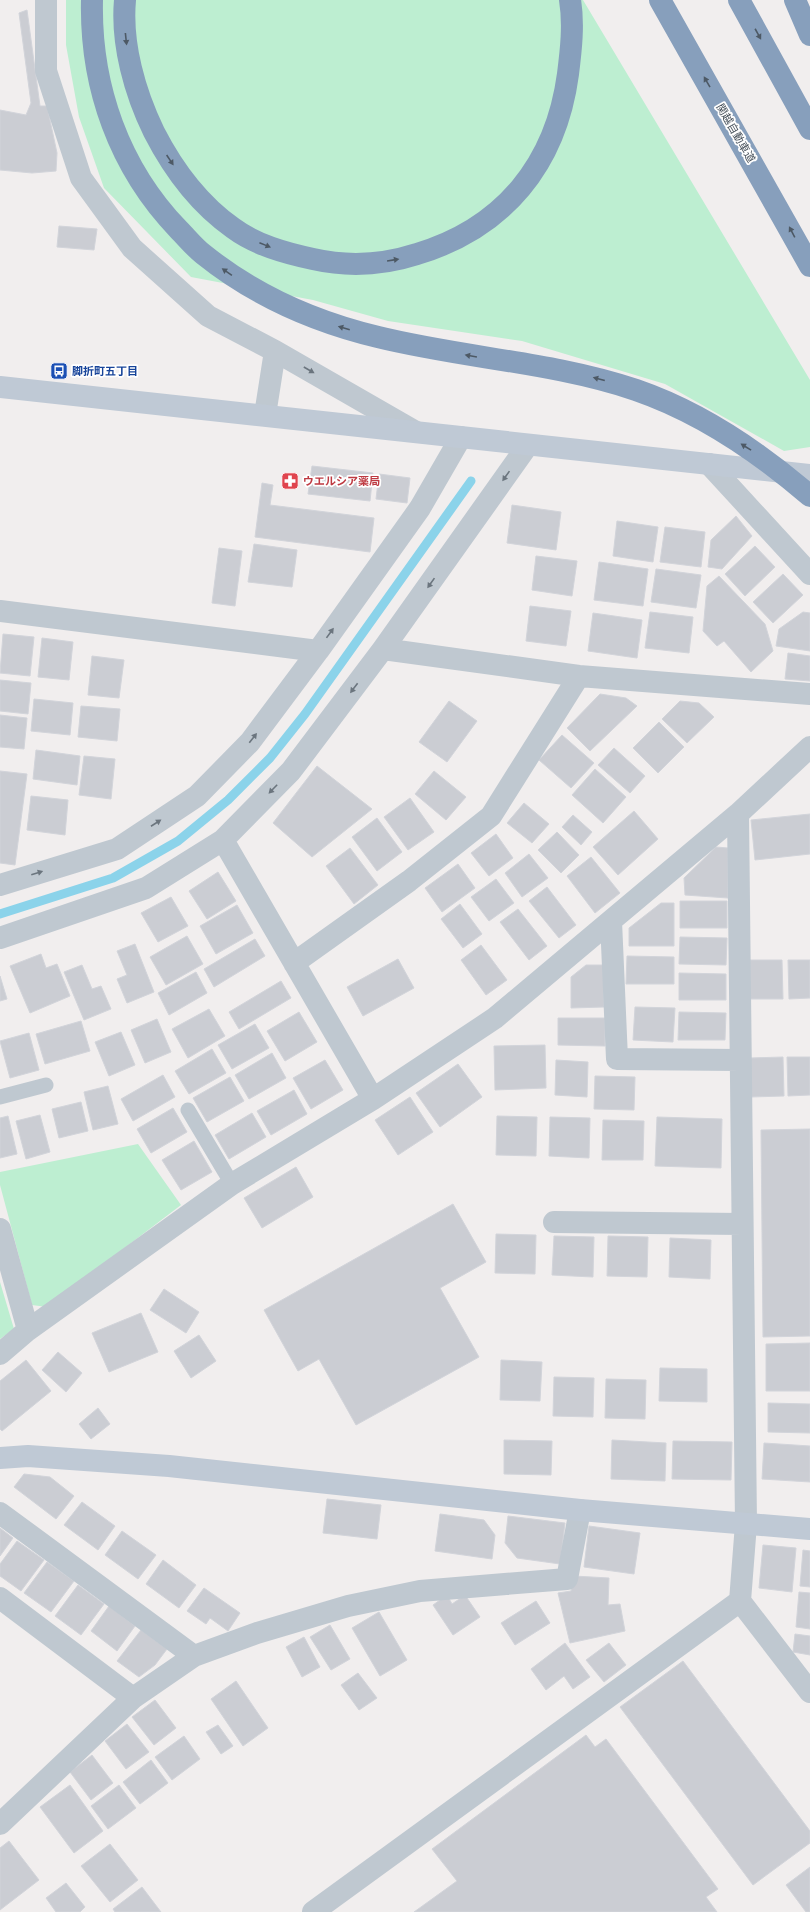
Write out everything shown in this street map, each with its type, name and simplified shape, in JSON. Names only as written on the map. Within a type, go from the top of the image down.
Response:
[{"type":"highway","points":[[92,0],[92,30],[97,72],[108,110],[122,149],[142,186],[170,221],[201,253],[241,281],[282,304],[326,322],[377,337],[428,348],[546,368],[594,378],[636,390],[678,408],[717,429],[754,452],[810,496]]},
{"type":"highway","points":[[125,0],[126,42],[134,80],[147,118],[163,150],[178,172],[207,206],[234,229],[264,246],[298,256],[333,263],[368,264],[403,258],[438,248],[472,232],[500,211],[526,183],[544,153],[559,119],[566,86],[571,49],[570,0]]},
{"type":"highway","name":"関越自動車道","points":[[660,0],[810,266]]},
{"type":"highway","points":[[739,0],[810,129]]},
{"type":"highway","points":[[795,0],[810,35]]},
{"type":"street","points":[[46,0],[46,71],[82,178],[132,248],[208,316],[275,351],[416,432]]},
{"type":"street","points":[[265,415],[275,351]]},
{"type":"street","points":[[0,387],[810,475]]},
{"type":"street","points":[[0,885],[117,849],[197,796],[250,742],[318,651],[420,508],[461,437]]},
{"type":"street","points":[[0,938],[146,888],[223,840],[290,771],[383,650],[528,445]]},
{"type":"street","points":[[709,464],[810,574]]},
{"type":"street","points":[[0,611],[318,651]]},
{"type":"street","points":[[383,650],[579,676],[810,694]]},
{"type":"street","points":[[294,964],[409,882],[491,816],[579,676]]},
{"type":"street","points":[[0,1354],[28,1330],[232,1184],[373,1099],[495,1018],[738,814],[810,747]]},
{"type":"street","points":[[738,814],[746,1524],[740,1600],[810,1692]]},
{"type":"street","points":[[223,840],[373,1099]]},
{"type":"street","points":[[611,921],[617,1059],[740,1060]]},
{"type":"street","points":[[554,1222],[742,1224]]},
{"type":"street","points":[[0,1229],[28,1330]]},
{"type":"street","points":[[0,1458],[28,1456],[169,1466],[580,1510],[810,1529]]},
{"type":"street","points":[[0,1824],[133,1698],[194,1656],[257,1633],[348,1606],[420,1591],[567,1579],[580,1510]]},
{"type":"street","points":[[0,1513],[194,1656]]},
{"type":"street","points":[[0,1598],[133,1698]]},
{"type":"street","points":[[313,1912],[740,1600]]},
{"type":"lane","points":[[0,1097],[46,1085]]},
{"type":"lane","points":[[188,1110],[232,1184]]},
{"type":"green space","points":[[66,0],[583,0],[810,380],[810,447],[784,451],[665,384],[522,341],[388,321],[313,300],[191,277],[104,188],[79,117],[66,45]]},
{"type":"green space","points":[[138,1144],[181,1205],[47,1307],[32,1305],[0,1185],[0,1172]]},
{"type":"green space","points":[[0,1282],[14,1329],[0,1339]]},
{"type":"building","points":[[27,10],[40,106],[47,106],[57,153],[56,171],[32,173],[0,170],[0,110],[26,115],[31,103],[19,13]]},
{"type":"building","points":[[59,226],[97,229],[94,250],[57,247]]},
{"type":"building","points":[[312,466],[373,473],[370,501],[308,494]]},
{"type":"building","points":[[379,474],[410,478],[407,503],[376,499]]},
{"type":"building","points":[[262,483],[273,485],[270,505],[374,518],[370,552],[255,537]]},
{"type":"building","points":[[512,505],[561,512],[556,550],[507,543]]},
{"type":"building","points":[[736,516],[752,536],[722,569],[708,567],[711,540]]},
{"type":"building","points":[[617,521],[658,527],[653,562],[613,556]]},
{"type":"building","points":[[665,527],[705,532],[701,567],[660,562]]},
{"type":"building","points":[[254,544],[297,550],[292,587],[248,582]]},
{"type":"building","points":[[755,546],[775,567],[745,596],[725,574]]},
{"type":"building","points":[[219,548],[242,551],[235,606],[212,603]]},
{"type":"building","points":[[536,556],[577,561],[572,596],[532,590]]},
{"type":"building","points":[[599,562],[648,569],[643,606],[594,600]]},
{"type":"building","points":[[656,569],[701,575],[696,608],[651,602]]},
{"type":"building","points":[[783,574],[803,595],[773,623],[753,602]]},
{"type":"building","points":[[719,576],[765,624],[773,651],[751,672],[724,641],[717,646],[703,631],[707,586]]},
{"type":"building","points":[[530,606],[571,611],[566,646],[526,641]]},
{"type":"building","points":[[650,612],[693,617],[689,653],[645,648]]},
{"type":"building","points":[[803,612],[810,613],[810,651],[776,646],[779,629]]},
{"type":"building","points":[[593,613],[642,620],[637,658],[588,651]]},
{"type":"building","points":[[3,634],[34,637],[30,676],[0,673]]},
{"type":"building","points":[[42,638],[73,642],[69,680],[38,677]]},
{"type":"building","points":[[788,653],[810,656],[810,681],[785,679]]},
{"type":"building","points":[[92,656],[124,660],[119,698],[88,695]]},
{"type":"building","points":[[0,680],[31,683],[28,714],[0,711]]},
{"type":"building","points":[[600,694],[626,698],[637,706],[590,751],[567,728]]},
{"type":"building","points":[[34,699],[73,703],[70,735],[31,731]]},
{"type":"building","points":[[449,701],[477,721],[447,762],[419,742]]},
{"type":"building","points":[[680,701],[699,703],[714,717],[687,743],[662,719]]},
{"type":"building","points":[[81,706],[120,709],[117,741],[78,737]]},
{"type":"building","points":[[0,715],[27,718],[24,749],[0,747]]},
{"type":"building","points":[[659,722],[684,747],[658,773],[633,748]]},
{"type":"building","points":[[562,735],[594,763],[571,788],[539,760]]},
{"type":"building","points":[[614,748],[645,776],[630,793],[598,765]]},
{"type":"building","points":[[36,750],[80,756],[77,785],[33,779]]},
{"type":"building","points":[[84,756],[115,759],[111,799],[79,795]]},
{"type":"building","points":[[317,766],[372,809],[312,857],[273,823]]},
{"type":"building","points":[[595,769],[626,797],[603,823],[572,795]]},
{"type":"building","points":[[0,771],[27,774],[15,865],[0,863]]},
{"type":"building","points":[[434,771],[466,797],[446,820],[415,794]]},
{"type":"building","points":[[31,796],[68,800],[65,835],[27,830]]},
{"type":"building","points":[[410,798],[434,832],[408,850],[384,817]]},
{"type":"building","points":[[524,803],[549,824],[532,843],[507,823]]},
{"type":"building","points":[[634,811],[658,839],[618,875],[593,847]]},
{"type":"building","points":[[810,814],[810,854],[755,860],[751,820]]},
{"type":"building","points":[[573,815],[592,832],[581,845],[562,827]]},
{"type":"building","points":[[377,818],[402,852],[377,871],[352,837]]},
{"type":"building","points":[[557,832],[579,855],[561,873],[538,850]]},
{"type":"building","points":[[496,834],[513,858],[489,876],[471,853]]},
{"type":"building","points":[[716,847],[728,848],[728,898],[685,895],[684,878]]},
{"type":"building","points":[[350,848],[378,885],[354,904],[326,866]]},
{"type":"building","points":[[529,854],[548,878],[522,897],[505,873]]},
{"type":"building","points":[[591,857],[620,893],[595,913],[567,876]]},
{"type":"building","points":[[458,864],[475,888],[442,912],[425,888]]},
{"type":"building","points":[[218,872],[236,901],[207,919],[189,891]]},
{"type":"building","points":[[496,879],[514,903],[489,921],[471,897]]},
{"type":"building","points":[[547,887],[576,925],[559,938],[529,901]]},
{"type":"building","points":[[171,897],[188,926],[158,942],[141,913]]},
{"type":"building","points":[[680,901],[727,901],[727,928],[680,928]]},
{"type":"building","points":[[661,903],[674,903],[674,946],[629,946],[629,928]]},
{"type":"building","points":[[460,904],[482,934],[463,948],[441,919]]},
{"type":"building","points":[[237,905],[253,933],[216,954],[200,926]]},
{"type":"building","points":[[518,909],[547,946],[529,960],[500,922]]},
{"type":"building","points":[[187,936],[203,964],[166,985],[150,957]]},
{"type":"building","points":[[680,937],[727,938],[726,965],[679,964]]},
{"type":"building","points":[[255,939],[265,956],[214,987],[204,969]]},
{"type":"building","points":[[135,944],[154,992],[127,1003],[117,979],[127,975],[117,951]]},
{"type":"building","points":[[481,945],[507,980],[486,995],[461,960]]},
{"type":"building","points":[[41,954],[46,968],[57,964],[70,996],[30,1013],[10,966]]},
{"type":"building","points":[[627,956],[674,957],[674,984],[626,984]]},
{"type":"building","points":[[398,959],[414,988],[363,1016],[347,987]]},
{"type":"building","points":[[750,960],[782,960],[783,999],[750,999]]},
{"type":"building","points":[[788,960],[810,960],[810,998],[789,999]]},
{"type":"building","points":[[82,965],[92,989],[101,986],[111,1009],[84,1020],[64,972]]},
{"type":"building","points":[[586,965],[603,965],[604,1007],[571,1008],[571,977]]},
{"type":"building","points":[[196,972],[207,993],[169,1015],[158,993]]},
{"type":"building","points":[[679,973],[726,974],[726,1000],[679,1000]]},
{"type":"building","points":[[0,976],[7,999],[0,1001]]},
{"type":"building","points":[[281,981],[291,998],[239,1029],[229,1012]]},
{"type":"building","points":[[635,1007],[675,1008],[673,1042],[633,1040]]},
{"type":"building","points":[[209,1009],[225,1036],[188,1058],[172,1029]]},
{"type":"building","points":[[299,1012],[317,1042],[285,1061],[267,1031]]},
{"type":"building","points":[[679,1012],[726,1013],[725,1040],[678,1040]]},
{"type":"building","points":[[558,1018],[605,1018],[605,1046],[558,1045]]},
{"type":"building","points":[[157,1019],[171,1052],[145,1063],[131,1030]]},
{"type":"building","points":[[81,1021],[90,1051],[45,1064],[36,1034]]},
{"type":"building","points":[[255,1024],[269,1048],[232,1069],[218,1045]]},
{"type":"building","points":[[121,1032],[135,1065],[109,1076],[95,1042]]},
{"type":"building","points":[[29,1033],[39,1070],[10,1078],[0,1041]]},
{"type":"building","points":[[545,1045],[546,1088],[495,1090],[494,1046]]},
{"type":"building","points":[[212,1049],[226,1073],[189,1094],[175,1071]]},
{"type":"building","points":[[272,1053],[286,1078],[249,1099],[235,1075]]},
{"type":"building","points":[[783,1057],[784,1096],[751,1097],[750,1058]]},
{"type":"building","points":[[787,1057],[810,1057],[810,1095],[788,1096]]},
{"type":"building","points":[[325,1060],[343,1090],[311,1109],[293,1078]]},
{"type":"building","points":[[556,1060],[588,1062],[587,1097],[555,1095]]},
{"type":"building","points":[[458,1064],[482,1097],[440,1127],[416,1093]]},
{"type":"building","points":[[163,1075],[175,1097],[133,1121],[121,1099]]},
{"type":"building","points":[[595,1076],[635,1077],[634,1110],[594,1109]]},
{"type":"building","points":[[230,1077],[244,1101],[207,1122],[193,1098]]},
{"type":"building","points":[[108,1086],[118,1124],[93,1130],[84,1092]]},
{"type":"building","points":[[294,1090],[307,1114],[271,1135],[257,1111]]},
{"type":"building","points":[[410,1097],[433,1132],[398,1155],[375,1120]]},
{"type":"building","points":[[81,1102],[88,1131],[59,1138],[52,1109]]},
{"type":"building","points":[[173,1108],[187,1132],[151,1153],[137,1129]]},
{"type":"building","points":[[252,1113],[266,1137],[229,1159],[215,1135]]},
{"type":"building","points":[[40,1115],[50,1152],[26,1159],[16,1121]]},
{"type":"building","points":[[8,1116],[17,1154],[0,1158],[0,1118]]},
{"type":"building","points":[[497,1116],[537,1117],[536,1156],[496,1155]]},
{"type":"building","points":[[550,1117],[590,1118],[589,1158],[549,1156]]},
{"type":"building","points":[[657,1117],[722,1119],[721,1168],[655,1166]]},
{"type":"building","points":[[603,1120],[644,1121],[643,1160],[602,1160]]},
{"type":"building","points":[[810,1129],[810,1336],[763,1337],[761,1130]]},
{"type":"building","points":[[194,1141],[212,1172],[181,1190],[162,1160]]},
{"type":"building","points":[[296,1167],[313,1197],[262,1228],[244,1198]]},
{"type":"building","points":[[453,1204],[486,1262],[440,1288],[479,1357],[356,1425],[319,1359],[298,1371],[264,1310]]},
{"type":"building","points":[[496,1234],[536,1235],[535,1274],[495,1273]]},
{"type":"building","points":[[554,1236],[594,1237],[593,1277],[552,1275]]},
{"type":"building","points":[[608,1236],[648,1237],[647,1277],[607,1276]]},
{"type":"building","points":[[670,1238],[711,1240],[710,1279],[669,1277]]},
{"type":"building","points":[[164,1289],[199,1312],[186,1333],[150,1310]]},
{"type":"building","points":[[141,1313],[158,1352],[109,1372],[92,1333]]},
{"type":"building","points":[[199,1335],[216,1361],[191,1378],[174,1351]]},
{"type":"building","points":[[810,1343],[810,1391],[766,1391],[766,1344]]},
{"type":"building","points":[[58,1352],[82,1373],[66,1392],[42,1370]]},
{"type":"building","points":[[26,1360],[51,1391],[2,1431],[0,1429],[0,1381]]},
{"type":"building","points":[[501,1360],[542,1362],[540,1401],[500,1400]]},
{"type":"building","points":[[660,1368],[707,1369],[707,1402],[659,1401]]},
{"type":"building","points":[[554,1377],[594,1378],[593,1417],[553,1416]]},
{"type":"building","points":[[606,1379],[646,1380],[645,1419],[605,1418]]},
{"type":"building","points":[[768,1403],[810,1404],[810,1433],[768,1432]]},
{"type":"building","points":[[98,1408],[110,1424],[91,1439],[79,1424]]},
{"type":"building","points":[[504,1440],[552,1441],[551,1475],[504,1474]]},
{"type":"building","points":[[612,1440],[666,1443],[665,1481],[611,1479]]},
{"type":"building","points":[[673,1441],[732,1442],[731,1480],[672,1479]]},
{"type":"building","points":[[764,1443],[810,1446],[810,1482],[762,1479]]},
{"type":"building","points":[[24,1474],[50,1477],[74,1496],[56,1519],[14,1487]]},
{"type":"building","points":[[327,1499],[381,1505],[377,1539],[323,1533]]},
{"type":"building","points":[[82,1502],[115,1526],[98,1550],[64,1525]]},
{"type":"building","points":[[440,1514],[484,1520],[495,1535],[492,1559],[435,1551]]},
{"type":"building","points":[[508,1516],[565,1523],[560,1564],[517,1558],[505,1543]]},
{"type":"building","points":[[589,1526],[640,1533],[634,1574],[584,1567]]},
{"type":"building","points":[[0,1528],[13,1538],[0,1556]]},
{"type":"building","points":[[122,1531],[156,1555],[138,1579],[105,1555]]},
{"type":"building","points":[[17,1541],[44,1560],[21,1591],[0,1576],[0,1564]]},
{"type":"building","points":[[763,1545],[796,1548],[792,1592],[759,1588]]},
{"type":"building","points":[[803,1550],[810,1551],[810,1587],[800,1586]]},
{"type":"building","points":[[163,1560],[196,1585],[179,1608],[146,1584]]},
{"type":"building","points":[[47,1562],[74,1581],[51,1612],[24,1593]]},
{"type":"building","points":[[574,1576],[609,1578],[608,1605],[620,1604],[625,1631],[570,1643],[558,1593],[571,1591]]},
{"type":"building","points":[[78,1585],[104,1604],[81,1635],[55,1616]]},
{"type":"building","points":[[204,1588],[240,1613],[228,1631],[210,1618],[206,1624],[187,1611]]},
{"type":"building","points":[[799,1592],[810,1593],[810,1629],[796,1627]]},
{"type":"building","points":[[447,1595],[452,1604],[465,1595],[480,1617],[453,1635],[433,1605]]},
{"type":"building","points":[[536,1601],[550,1623],[515,1645],[501,1623]]},
{"type":"building","points":[[109,1606],[135,1626],[117,1651],[91,1631]]},
{"type":"building","points":[[379,1612],[407,1660],[380,1676],[352,1628]]},
{"type":"building","points":[[330,1625],[350,1659],[331,1670],[310,1637]]},
{"type":"building","points":[[141,1630],[167,1649],[155,1665],[139,1677],[117,1661]]},
{"type":"building","points":[[795,1634],[810,1636],[810,1655],[793,1652]]},
{"type":"building","points":[[304,1637],[320,1667],[302,1677],[286,1647]]},
{"type":"building","points":[[565,1643],[590,1677],[573,1689],[564,1676],[546,1690],[531,1669]]},
{"type":"building","points":[[609,1643],[626,1665],[604,1682],[586,1660]]},
{"type":"building","points":[[683,1661],[810,1831],[810,1843],[753,1885],[620,1707]]},
{"type":"building","points":[[358,1673],[377,1698],[359,1710],[341,1685]]},
{"type":"building","points":[[236,1681],[268,1728],[243,1746],[211,1699]]},
{"type":"building","points":[[155,1700],[176,1728],[154,1745],[132,1717]]},
{"type":"building","points":[[127,1724],[149,1752],[126,1769],[105,1741]]},
{"type":"building","points":[[218,1725],[233,1746],[221,1754],[206,1732]]},
{"type":"building","points":[[586,1735],[595,1747],[606,1739],[718,1889],[706,1897],[717,1912],[414,1912],[457,1881],[432,1849]]},
{"type":"building","points":[[184,1736],[200,1759],[172,1780],[155,1757]]},
{"type":"building","points":[[92,1755],[113,1783],[91,1800],[70,1772]]},
{"type":"building","points":[[151,1760],[168,1783],[140,1804],[123,1782]]},
{"type":"building","points":[[70,1785],[103,1831],[74,1853],[40,1807]]},
{"type":"building","points":[[119,1785],[136,1808],[108,1829],[91,1806]]},
{"type":"building","points":[[9,1841],[39,1880],[0,1910],[0,1848]]},
{"type":"building","points":[[110,1844],[138,1880],[110,1902],[81,1866]]},
{"type":"building","points":[[810,1867],[810,1912],[806,1912],[786,1885]]},
{"type":"building","points":[[66,1883],[85,1907],[80,1912],[56,1912],[46,1898]]},
{"type":"building","points":[[142,1887],[161,1912],[115,1912],[113,1909]]},
{"type":"waterway","points":[[0,914],[113,878],[178,841],[228,800],[270,758],[305,714],[471,481]]},
{"type":"place","name":"脚折町五丁目","points":[[59,371]]},
{"type":"place","name":"ウエルシア薬局","points":[[290,481]]}]
